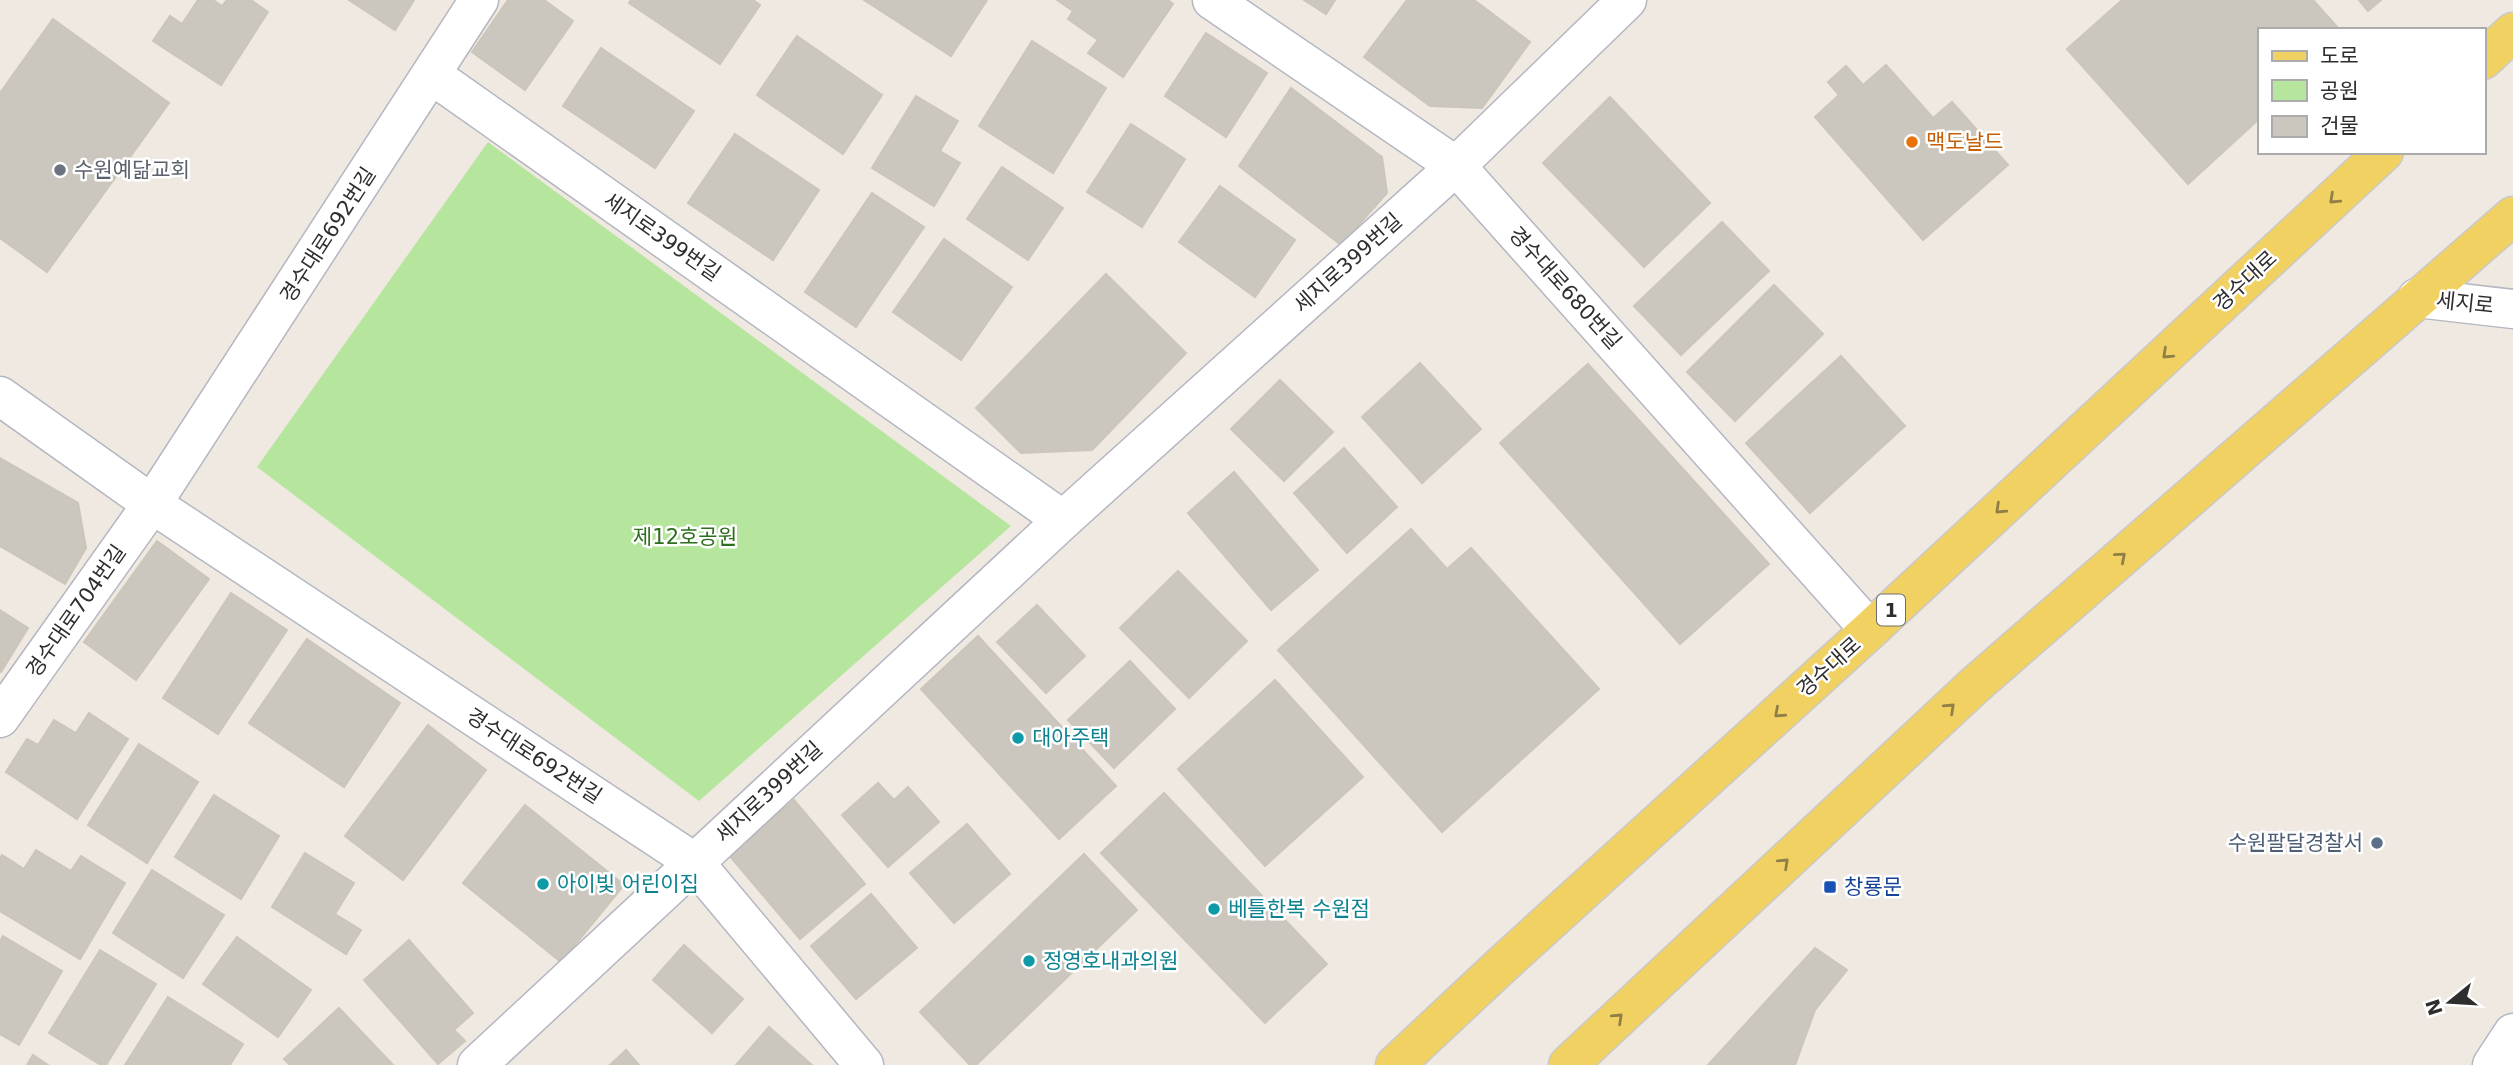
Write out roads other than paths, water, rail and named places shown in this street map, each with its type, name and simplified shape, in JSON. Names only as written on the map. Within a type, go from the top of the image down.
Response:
[{"type":"main road","points":[[2485,58],[2513,32]]},
{"type":"main road","name":"경수대로","points":[[1395,1065],[1870,630],[2382,154]]},
{"type":"main road","points":[[1568,1065],[1975,685],[2513,216]]},
{"type":"street","name":"경수대로692번길","points":[[152,505],[479,0]]},
{"type":"street","name":"경수대로680번길","points":[[1212,0],[1455,166],[1870,630]]},
{"type":"street","name":"세지로399번길","points":[[477,1065],[1063,520],[1455,166],[1626,0]]},
{"type":"street","name":"세지로399번길","points":[[432,75],[1063,520]]},
{"type":"street","name":"세지로","points":[[2417,298],[2513,309]]},
{"type":"street","name":"경수대로692번길","points":[[0,396],[152,505],[694,862],[864,1065]]},
{"type":"street","name":"경수대로704번길","points":[[0,718],[152,505]]},
{"type":"street","points":[[2492,1065],[2513,1033]]},
{"type":"place","name":"맥도날드","points":[[1912,142]]},
{"type":"place","name":"수원예닮교회","points":[[60,170]]},
{"type":"place","name":"대아주택","points":[[1018,738]]},
{"type":"place","name":"수원팔달경찰서","points":[[2377,843]]},
{"type":"place","name":"아이빛 어린이집","points":[[543,884]]},
{"type":"place","name":"창룡문","points":[[1830,887]]},
{"type":"place","name":"베틀한복 수원점","points":[[1214,909]]},
{"type":"place","name":"정영호내과의원","points":[[1029,961]]},
{"type":"park label","name":"제12호공원","points":[[685,537]]}]
